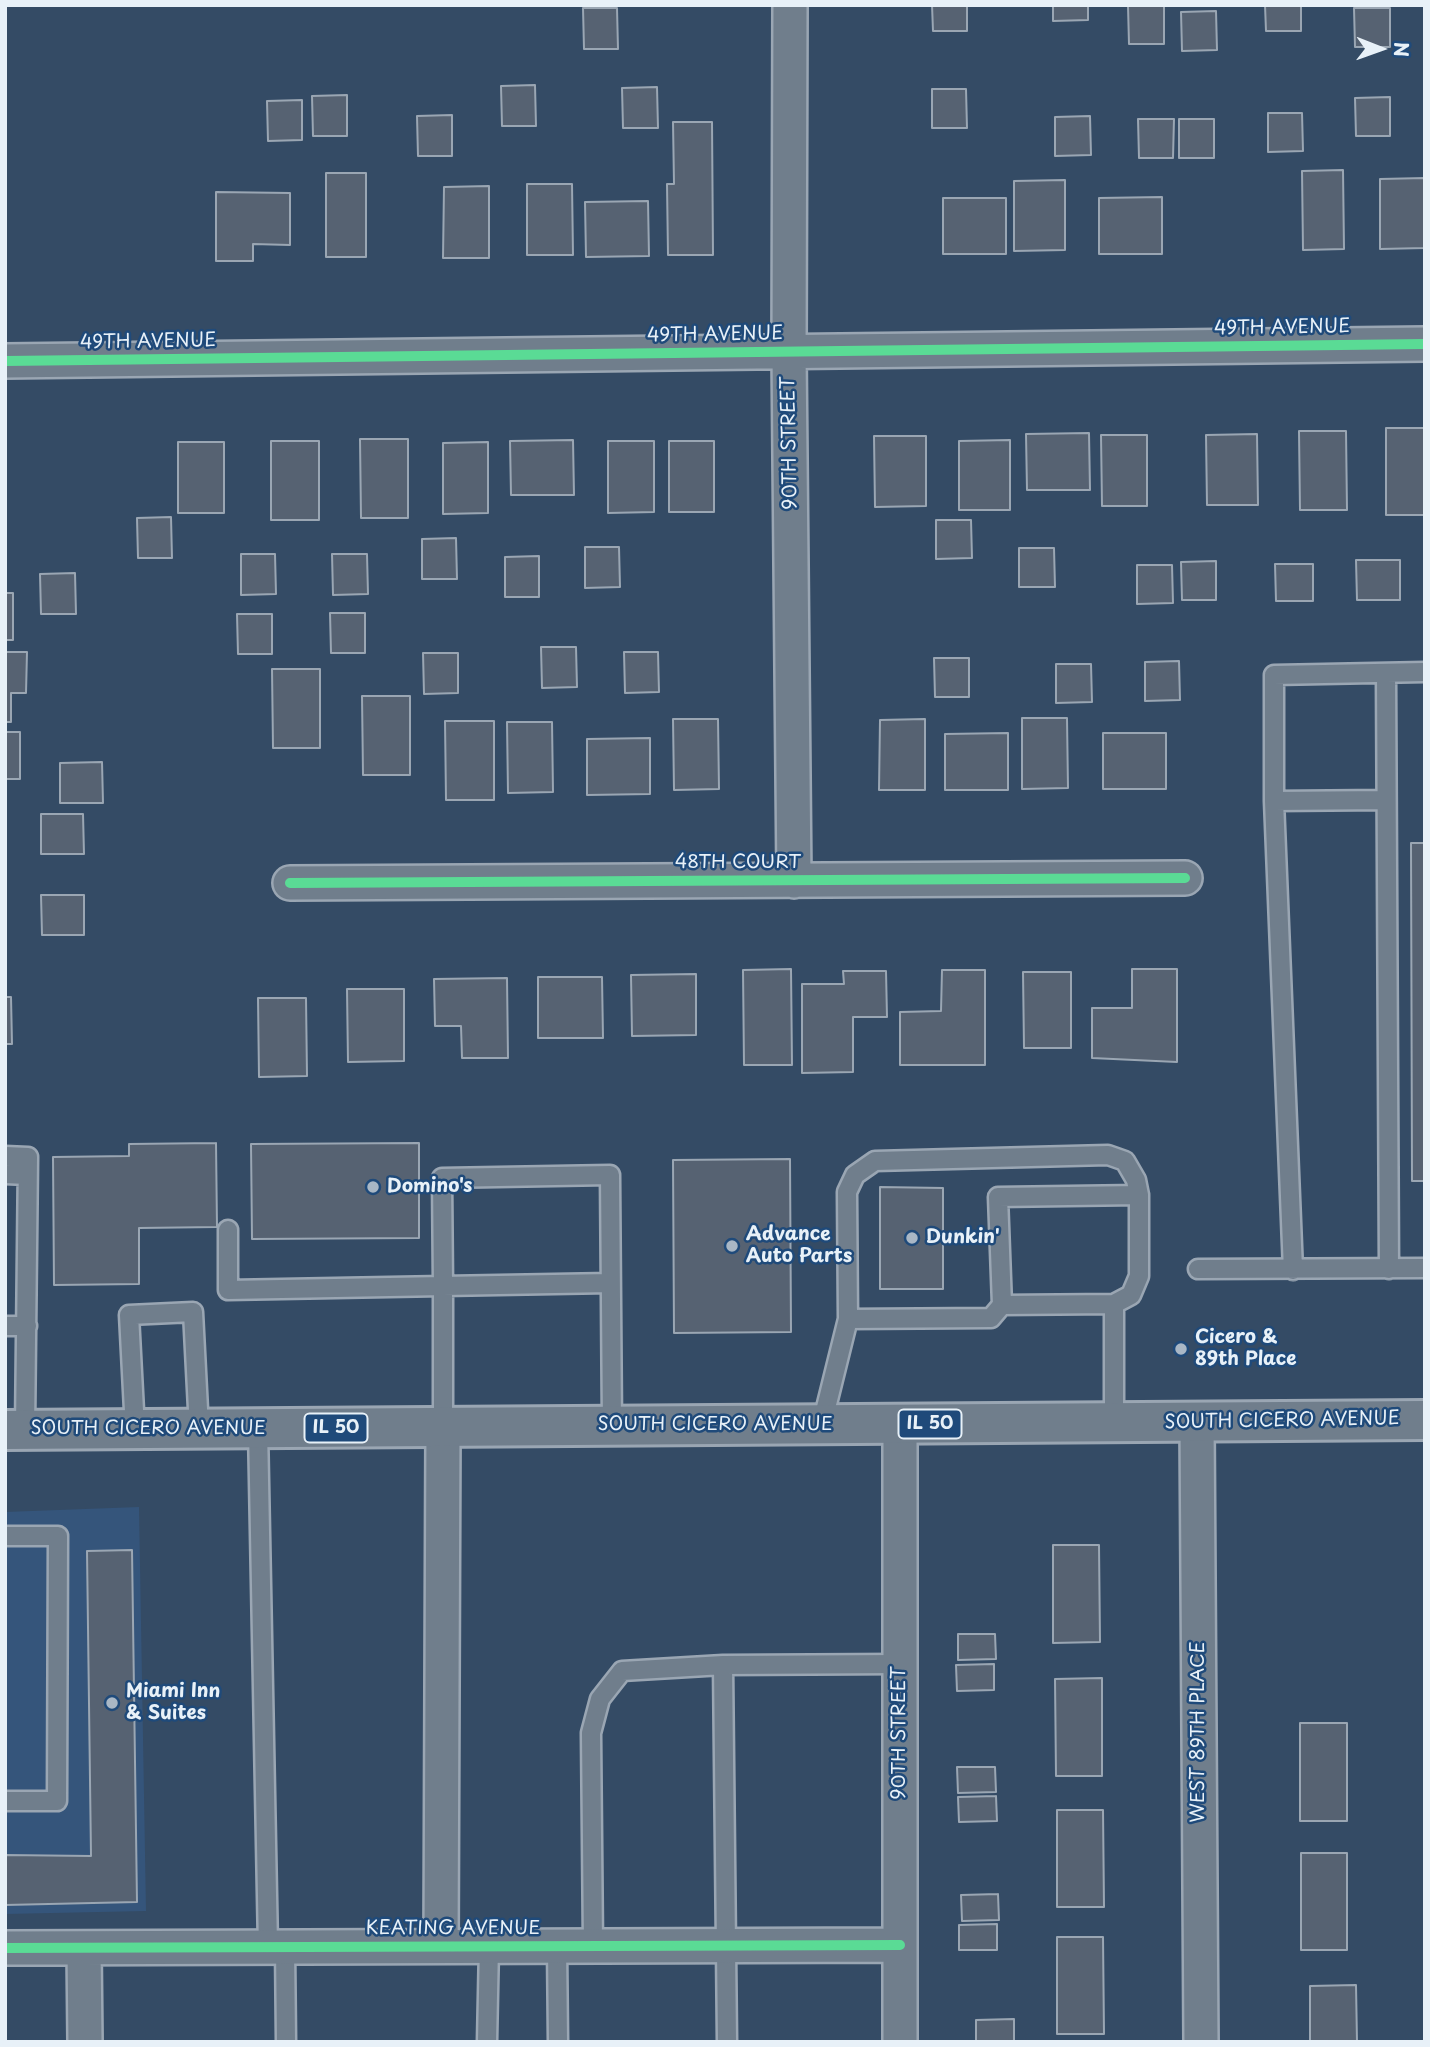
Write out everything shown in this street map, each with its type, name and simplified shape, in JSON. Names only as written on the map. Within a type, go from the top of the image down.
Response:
[{"type":"main road","name":"SOUTH CICERO AVENUE","points":[[15,1430],[1425,1420]]},
{"type":"street","name":"90TH STREET","points":[[790,5],[789,352],[794,881]]},
{"type":"street","name":"49TH AVENUE","points":[[5,361],[1425,344]]},
{"type":"street","name":"48TH COURT","points":[[290,883],[1185,878]]},
{"type":"street","name":"WEST 89TH PLACE","points":[[1197,1422],[1201,2042]]},
{"type":"street","name":"90TH STREET","points":[[900,1424],[900,2042]]},
{"type":"street","points":[[441,1947],[443,1427]]},
{"type":"street","name":"KEATING AVENUE","points":[[5,1948],[900,1945]]},
{"type":"street","points":[[84,1948],[85,2042]]},
{"type":"lane","points":[[1293,1269],[1274,801],[1274,675],[1425,672]]},
{"type":"lane","points":[[1386,673],[1389,1269]]},
{"type":"lane","points":[[1274,801],[1385,800]]},
{"type":"lane","points":[[822,1424],[849,1319],[847,1192],[855,1175],[875,1161],[1108,1155],[1125,1161],[1136,1180],[1139,1195],[1139,1276],[1131,1295],[1114,1304],[1002,1304]]},
{"type":"lane","points":[[5,1156],[28,1157],[27,1326],[15,1430]]},
{"type":"lane","points":[[5,1174],[27,1175]]},
{"type":"lane","points":[[443,1427],[442,1178],[610,1175],[612,1426]]},
{"type":"lane","points":[[849,1319],[991,1318],[1002,1304],[998,1196],[1139,1195]]},
{"type":"lane","points":[[228,1230],[228,1290],[610,1283]]},
{"type":"lane","points":[[1198,1269],[1425,1268]]},
{"type":"lane","points":[[1114,1304],[1114,1422]]},
{"type":"lane","points":[[135,1430],[129,1315],[193,1312],[199,1429]]},
{"type":"lane","points":[[5,1326],[27,1326]]},
{"type":"lane","points":[[258,1429],[276,1947],[286,2042]]},
{"type":"lane","points":[[5,1536],[58,1536],[57,1801],[5,1801]]},
{"type":"lane","points":[[593,1946],[591,1733],[600,1699],[622,1671],[723,1665],[900,1664]]},
{"type":"lane","points":[[723,1665],[727,2042]]},
{"type":"lane","points":[[487,2042],[489,1946]]},
{"type":"lane","points":[[557,1946],[558,2042]]},
{"type":"shaded area","points":[[139,1507],[146,1911],[5,1914],[5,1512]]},
{"type":"building","points":[[932,5],[967,5],[967,31],[933,31]]},
{"type":"building","points":[[1053,5],[1088,5],[1088,20],[1053,21]]},
{"type":"building","points":[[1164,5],[1164,44],[1129,44],[1128,6]]},
{"type":"building","points":[[1265,5],[1301,5],[1301,31],[1266,31]]},
{"type":"building","points":[[583,8],[617,8],[618,49],[584,49]]},
{"type":"building","points":[[1354,8],[1390,8],[1390,47],[1355,47]]},
{"type":"building","points":[[1216,11],[1217,50],[1182,51],[1181,12]]},
{"type":"building","points":[[535,85],[536,126],[502,126],[501,86]]},
{"type":"building","points":[[657,87],[658,128],[623,128],[622,88]]},
{"type":"building","points":[[932,89],[966,89],[967,128],[932,128]]},
{"type":"building","points":[[347,95],[347,136],[313,136],[312,96]]},
{"type":"building","points":[[1390,97],[1390,136],[1356,136],[1355,98]]},
{"type":"building","points":[[302,100],[302,140],[268,141],[267,101]]},
{"type":"building","points":[[1268,113],[1302,113],[1303,151],[1268,152]]},
{"type":"building","points":[[452,115],[452,156],[418,156],[417,116]]},
{"type":"building","points":[[1090,116],[1091,155],[1055,156],[1055,117]]},
{"type":"building","points":[[1138,119],[1174,119],[1173,158],[1139,158]]},
{"type":"building","points":[[1179,119],[1214,119],[1214,158],[1179,158]]},
{"type":"building","points":[[673,122],[712,122],[713,255],[668,255],[667,184],[674,184]]},
{"type":"building","points":[[1343,170],[1344,249],[1303,250],[1302,171]]},
{"type":"building","points":[[326,173],[366,173],[366,257],[326,257]]},
{"type":"building","points":[[1425,178],[1425,248],[1380,249],[1380,179]]},
{"type":"building","points":[[1065,180],[1065,250],[1014,251],[1014,181]]},
{"type":"building","points":[[527,184],[572,184],[573,255],[527,255]]},
{"type":"building","points":[[489,186],[489,258],[443,258],[444,187]]},
{"type":"building","points":[[216,192],[290,193],[290,245],[253,244],[253,261],[216,261]]},
{"type":"building","points":[[1162,197],[1162,254],[1099,254],[1099,198]]},
{"type":"building","points":[[943,198],[1006,198],[1006,254],[943,254]]},
{"type":"building","points":[[648,201],[649,256],[586,257],[585,202]]},
{"type":"building","points":[[1386,428],[1425,428],[1425,515],[1386,515]]},
{"type":"building","points":[[1299,431],[1346,431],[1347,510],[1300,510]]},
{"type":"building","points":[[1089,433],[1090,490],[1027,490],[1026,434]]},
{"type":"building","points":[[1257,434],[1258,505],[1207,505],[1206,435]]},
{"type":"building","points":[[1101,435],[1147,435],[1147,506],[1102,506]]},
{"type":"building","points":[[874,436],[926,436],[926,506],[875,507]]},
{"type":"building","points":[[360,439],[408,439],[408,518],[361,518]]},
{"type":"building","points":[[573,440],[574,495],[511,495],[510,441]]},
{"type":"building","points":[[1010,440],[1010,510],[959,510],[959,441]]},
{"type":"building","points":[[271,441],[319,441],[319,520],[271,520]]},
{"type":"building","points":[[608,441],[654,441],[654,512],[608,513]]},
{"type":"building","points":[[669,441],[714,441],[714,512],[669,512]]},
{"type":"building","points":[[178,442],[224,442],[224,513],[178,513]]},
{"type":"building","points":[[488,442],[488,513],[443,514],[443,443]]},
{"type":"building","points":[[171,517],[172,558],[138,558],[137,518]]},
{"type":"building","points":[[936,520],[971,520],[972,558],[936,559]]},
{"type":"building","points":[[456,538],[457,579],[422,579],[422,539]]},
{"type":"building","points":[[585,547],[619,547],[620,587],[585,588]]},
{"type":"building","points":[[1019,548],[1054,548],[1055,587],[1019,587]]},
{"type":"building","points":[[241,554],[275,554],[276,594],[241,595]]},
{"type":"building","points":[[332,554],[367,554],[368,594],[333,595]]},
{"type":"building","points":[[539,556],[539,597],[505,597],[505,557]]},
{"type":"building","points":[[1356,560],[1400,560],[1400,600],[1357,600]]},
{"type":"building","points":[[1216,561],[1216,600],[1182,600],[1181,562]]},
{"type":"building","points":[[1275,564],[1313,564],[1313,601],[1276,601]]},
{"type":"building","points":[[1137,565],[1172,565],[1173,603],[1137,604]]},
{"type":"building","points":[[75,573],[76,614],[41,614],[40,574]]},
{"type":"building","points":[[5,593],[13,593],[13,640],[5,640]]},
{"type":"building","points":[[330,613],[365,613],[365,653],[331,653]]},
{"type":"building","points":[[237,614],[272,614],[272,654],[238,654]]},
{"type":"building","points":[[541,647],[576,647],[577,687],[542,688]]},
{"type":"building","points":[[5,652],[27,652],[26,693],[11,693],[11,722],[5,722]]},
{"type":"building","points":[[624,652],[658,652],[659,692],[625,693]]},
{"type":"building","points":[[423,653],[458,653],[458,693],[424,694]]},
{"type":"building","points":[[934,658],[969,658],[969,697],[935,697]]},
{"type":"building","points":[[1179,661],[1180,700],[1145,701],[1145,662]]},
{"type":"building","points":[[1056,664],[1091,664],[1092,702],[1056,703]]},
{"type":"building","points":[[272,669],[320,669],[320,748],[273,748]]},
{"type":"building","points":[[362,696],[410,696],[410,775],[363,775]]},
{"type":"building","points":[[1022,718],[1067,718],[1068,788],[1022,789]]},
{"type":"building","points":[[673,719],[718,719],[719,789],[674,790]]},
{"type":"building","points":[[925,719],[925,790],[879,790],[880,720]]},
{"type":"building","points":[[445,721],[494,721],[494,800],[446,800]]},
{"type":"building","points":[[507,722],[552,722],[553,792],[508,793]]},
{"type":"building","points":[[5,732],[20,732],[20,779],[5,779]]},
{"type":"building","points":[[1008,733],[1008,790],[945,790],[945,734]]},
{"type":"building","points":[[1103,733],[1166,733],[1166,789],[1103,789]]},
{"type":"building","points":[[650,738],[650,794],[587,795],[587,739]]},
{"type":"building","points":[[102,762],[103,803],[60,803],[60,763]]},
{"type":"building","points":[[41,814],[83,814],[84,854],[41,854]]},
{"type":"building","points":[[1411,843],[1425,843],[1425,1181],[1412,1181]]},
{"type":"building","points":[[41,895],[84,895],[84,935],[42,935]]},
{"type":"building","points":[[791,969],[792,1065],[744,1065],[743,970]]},
{"type":"building","points":[[1132,969],[1177,969],[1177,1062],[1092,1058],[1092,1008],[1132,1008]]},
{"type":"building","points":[[942,970],[985,970],[985,1065],[900,1065],[900,1012],[941,1011]]},
{"type":"building","points":[[843,971],[886,971],[887,1017],[853,1017],[853,1072],[802,1073],[802,984],[844,984]]},
{"type":"building","points":[[1023,972],[1071,972],[1071,1048],[1024,1048]]},
{"type":"building","points":[[696,974],[696,1035],[632,1036],[631,975]]},
{"type":"building","points":[[538,977],[602,977],[603,1038],[538,1038]]},
{"type":"building","points":[[507,978],[508,1058],[462,1058],[461,1026],[435,1026],[434,979]]},
{"type":"building","points":[[347,989],[404,989],[404,1061],[348,1062]]},
{"type":"building","points":[[5,997],[11,997],[12,1044],[5,1044]]},
{"type":"building","points":[[258,998],[306,998],[307,1076],[259,1077]]},
{"type":"building","points":[[216,1143],[217,1227],[139,1228],[139,1284],[54,1285],[53,1157],[129,1156],[129,1144]]},
{"type":"building","points":[[419,1143],[419,1238],[252,1239],[251,1144]]},
{"type":"building","name":"Advance Auto Parts","points":[[790,1159],[791,1332],[674,1333],[673,1160]]},
{"type":"building","name":"Dunkin'","points":[[880,1187],[943,1188],[943,1289],[880,1289]]},
{"type":"building","points":[[1053,1545],[1099,1545],[1100,1642],[1053,1643]]},
{"type":"building","name":"Miami Inn & Suites","points":[[132,1550],[137,1902],[5,1905],[5,1855],[91,1856],[87,1551]]},
{"type":"building","points":[[958,1634],[995,1634],[996,1659],[958,1660]]},
{"type":"building","points":[[994,1664],[994,1690],[957,1691],[956,1665]]},
{"type":"building","points":[[1102,1678],[1102,1776],[1056,1776],[1055,1679]]},
{"type":"building","points":[[1300,1723],[1347,1723],[1347,1821],[1300,1821]]},
{"type":"building","points":[[957,1767],[995,1767],[996,1792],[958,1793]]},
{"type":"building","points":[[996,1796],[997,1821],[959,1822],[958,1797]]},
{"type":"building","points":[[1057,1810],[1103,1810],[1104,1907],[1057,1907]]},
{"type":"building","points":[[1301,1853],[1347,1853],[1347,1950],[1301,1950]]},
{"type":"building","points":[[998,1894],[999,1920],[962,1921],[961,1895]]},
{"type":"building","points":[[997,1924],[997,1950],[959,1950],[959,1925]]},
{"type":"building","points":[[1057,1937],[1103,1937],[1104,2034],[1057,2034]]},
{"type":"building","points":[[1356,1985],[1357,2042],[1310,2042],[1310,1986]]},
{"type":"building","points":[[1014,2019],[1014,2042],[976,2042],[976,2020]]},
{"type":"cycle path","points":[[5,361],[1425,344]]},
{"type":"cycle path","points":[[290,883],[1185,878]]},
{"type":"cycle path","points":[[5,1948],[900,1945]]},
{"type":"place","name":"Domino's","points":[[373,1187]]},
{"type":"place","name":"Dunkin'","points":[[912,1238]]},
{"type":"place","name":"Advance Auto Parts","points":[[732,1246]]},
{"type":"place","name":"Cicero & 89th Place","points":[[1181,1349]]},
{"type":"place","name":"Miami Inn & Suites","points":[[112,1703]]}]
